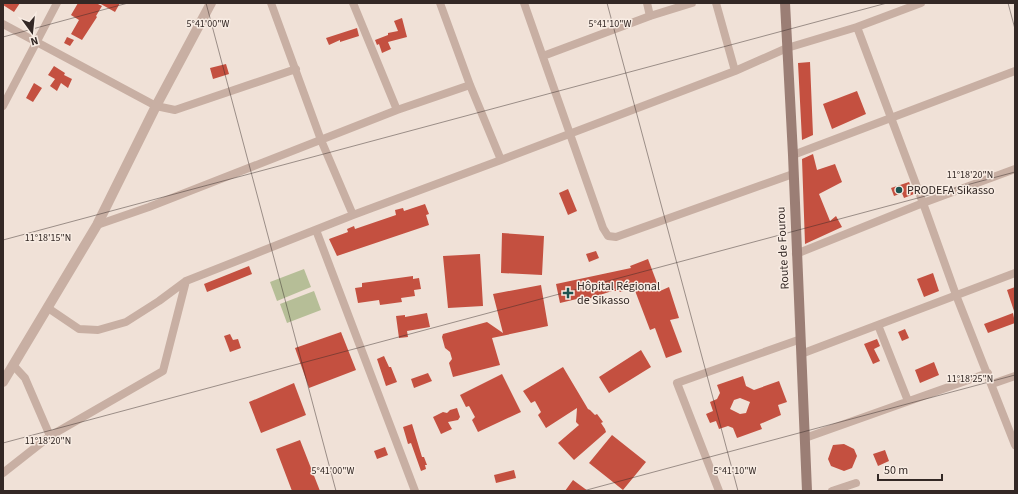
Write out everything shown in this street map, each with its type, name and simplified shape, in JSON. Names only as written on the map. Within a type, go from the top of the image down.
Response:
[{"type":"main road","name":"Route de Fourou","points":[[785,3],[807,491]]},
{"type":"street","points":[[3,106],[57,3]]},
{"type":"street","points":[[3,382],[97,225],[156,106],[211,3]]},
{"type":"street","points":[[271,3],[321,140],[353,215]]},
{"type":"street","points":[[353,3],[397,110]]},
{"type":"street","points":[[440,3],[470,85],[501,160]]},
{"type":"street","points":[[524,3],[603,228],[608,236],[616,237],[793,174]]},
{"type":"street","points":[[647,3],[650,16]]},
{"type":"street","points":[[543,56],[650,16],[692,3]]},
{"type":"street","points":[[716,3],[735,71]]},
{"type":"street","points":[[48,308],[79,329],[98,330],[126,322],[159,302],[186,281],[353,215],[735,71],[787,48],[857,27],[921,3]]},
{"type":"street","points":[[3,24],[156,106],[174,110],[296,69]]},
{"type":"street","points":[[857,27],[956,295],[988,373],[1015,445]]},
{"type":"street","points":[[793,155],[1015,71]]},
{"type":"street","points":[[97,225],[149,207],[397,110],[470,85]]},
{"type":"street","points":[[796,254],[1015,169]]},
{"type":"street","points":[[316,230],[387,413],[415,491]]},
{"type":"street","points":[[801,354],[1015,273]]},
{"type":"street","points":[[3,473],[50,436],[163,371],[186,281]]},
{"type":"street","points":[[878,325],[908,401]]},
{"type":"street","points":[[718,491],[678,382],[801,339]]},
{"type":"street","points":[[13,365],[25,378],[50,436]]},
{"type":"street","points":[[805,438],[988,373]]},
{"type":"street","points":[[992,384],[1015,376]]},
{"type":"street","points":[[832,491],[856,483]]},
{"type":"street","points":[[807,491],[815,491]]},
{"type":"green space","points":[[304,269],[311,287],[277,301],[270,282]]},
{"type":"green space","points":[[314,291],[321,310],[287,323],[280,304]]},
{"type":"building","points":[[3,3],[20,3],[14,12],[3,5]]},
{"type":"building","points":[[78,3],[96,3],[102,6],[96,16],[97,17],[82,40],[71,34],[79,20],[71,15]]},
{"type":"building","points":[[99,3],[120,3],[115,12]]},
{"type":"building","points":[[402,18],[407,37],[388,42],[391,49],[382,53],[379,44],[377,45],[375,40],[388,35],[388,33],[398,31],[394,21]]},
{"type":"building","points":[[357,28],[359,36],[340,42],[340,40],[329,45],[326,38]]},
{"type":"building","points":[[67,37],[74,40],[70,46],[64,43]]},
{"type":"building","points":[[810,62],[813,135],[802,140],[798,63]]},
{"type":"building","points":[[226,64],[229,74],[213,79],[210,68]]},
{"type":"building","points":[[54,66],[65,73],[64,75],[72,79],[68,88],[61,83],[57,91],[50,86],[55,79],[48,75]]},
{"type":"building","points":[[34,83],[42,88],[33,102],[26,98]]},
{"type":"building","points":[[857,91],[866,114],[832,129],[823,104]]},
{"type":"building","points":[[813,154],[817,170],[835,164],[842,182],[819,194],[830,221],[836,216],[842,227],[805,244],[802,159]]},
{"type":"building","points":[[909,182],[914,194],[904,198],[902,193],[894,196],[891,188]]},
{"type":"building","points":[[568,189],[577,211],[568,215],[559,193]]},
{"type":"building","points":[[425,204],[429,214],[426,215],[429,225],[337,256],[329,239],[348,232],[347,229],[354,226],[355,229],[396,215],[395,210],[403,208],[404,211]]},
{"type":"building","points":[[502,233],[544,236],[542,275],[501,273]]},
{"type":"building","points":[[596,251],[599,258],[589,262],[586,254]]},
{"type":"building","points":[[480,254],[483,306],[448,308],[443,256]]},
{"type":"building","points":[[648,259],[660,291],[669,287],[679,318],[670,320],[682,352],[666,358],[655,328],[650,330],[634,288],[620,292],[612,291],[588,299],[587,297],[560,303],[556,284],[631,268],[630,266]]},
{"type":"building","points":[[249,266],[252,274],[207,292],[204,284]]},
{"type":"building","points":[[933,273],[939,291],[924,297],[917,279]]},
{"type":"building","points":[[413,276],[413,279],[419,278],[421,289],[414,290],[415,296],[401,298],[402,302],[380,305],[379,300],[358,303],[355,288],[362,287],[362,283]]},
{"type":"building","points":[[541,285],[548,326],[492,338],[500,365],[453,377],[449,363],[452,359],[450,352],[445,348],[442,337],[443,334],[487,322],[503,333],[493,294]]},
{"type":"building","points":[[1015,287],[1015,310],[1014,311],[1007,290]]},
{"type":"building","points":[[427,313],[430,327],[407,331],[408,337],[399,338],[396,316],[405,315],[405,317]]},
{"type":"building","points":[[1013,313],[1015,323],[988,333],[984,324]]},
{"type":"building","points":[[905,329],[909,338],[902,341],[898,332]]},
{"type":"building","points":[[341,332],[356,370],[309,388],[295,348]]},
{"type":"building","points":[[230,334],[233,340],[238,339],[241,348],[230,352],[224,336]]},
{"type":"building","points":[[877,339],[880,346],[874,349],[880,361],[873,364],[864,344]]},
{"type":"building","points":[[641,350],[651,367],[609,393],[599,377]]},
{"type":"building","points":[[384,356],[389,367],[391,367],[397,382],[386,386],[377,359]]},
{"type":"building","points":[[934,362],[939,375],[920,383],[915,370]]},
{"type":"building","points":[[563,367],[588,409],[595,415],[597,414],[603,422],[601,423],[606,432],[574,460],[558,443],[579,425],[576,422],[577,408],[546,428],[538,415],[541,412],[535,401],[531,403],[523,391]]},
{"type":"building","points":[[428,373],[432,381],[414,388],[411,379]]},
{"type":"building","points":[[502,374],[521,412],[478,432],[472,420],[475,417],[469,406],[466,407],[460,395]]},
{"type":"building","points":[[743,376],[746,386],[754,390],[779,381],[787,402],[778,405],[781,415],[760,424],[762,429],[737,438],[733,428],[728,426],[719,429],[716,421],[710,423],[706,414],[713,411],[710,402],[717,399],[720,393],[717,385]],"holes":[[[740,398],[750,402],[746,413],[740,414],[730,409],[734,400]]]},
{"type":"building","points":[[294,383],[306,415],[261,433],[249,402]]},
{"type":"building","points":[[457,408],[460,417],[458,420],[448,422],[452,429],[441,434],[433,417]]},
{"type":"building","points":[[412,424],[422,457],[424,457],[427,465],[425,465],[426,469],[421,471],[411,443],[408,444],[403,427]]},
{"type":"building","points":[[612,435],[646,462],[623,490],[589,463]]},
{"type":"building","points":[[300,440],[320,491],[292,491],[276,449]]},
{"type":"building","points":[[844,444],[854,449],[857,456],[852,468],[844,471],[831,466],[828,459],[833,445]]},
{"type":"building","points":[[385,447],[388,455],[377,459],[374,451]]},
{"type":"building","points":[[885,450],[889,461],[878,466],[873,454]]},
{"type":"building","points":[[514,470],[516,478],[496,483],[494,475]]},
{"type":"building","points":[[573,480],[588,491],[565,491]]},
{"type":"place","name":"PRODEFA Sikasso","points":[[899,190]]},
{"type":"place","name":"Hôpital Régional de Sikasso","points":[[568,293]]}]
